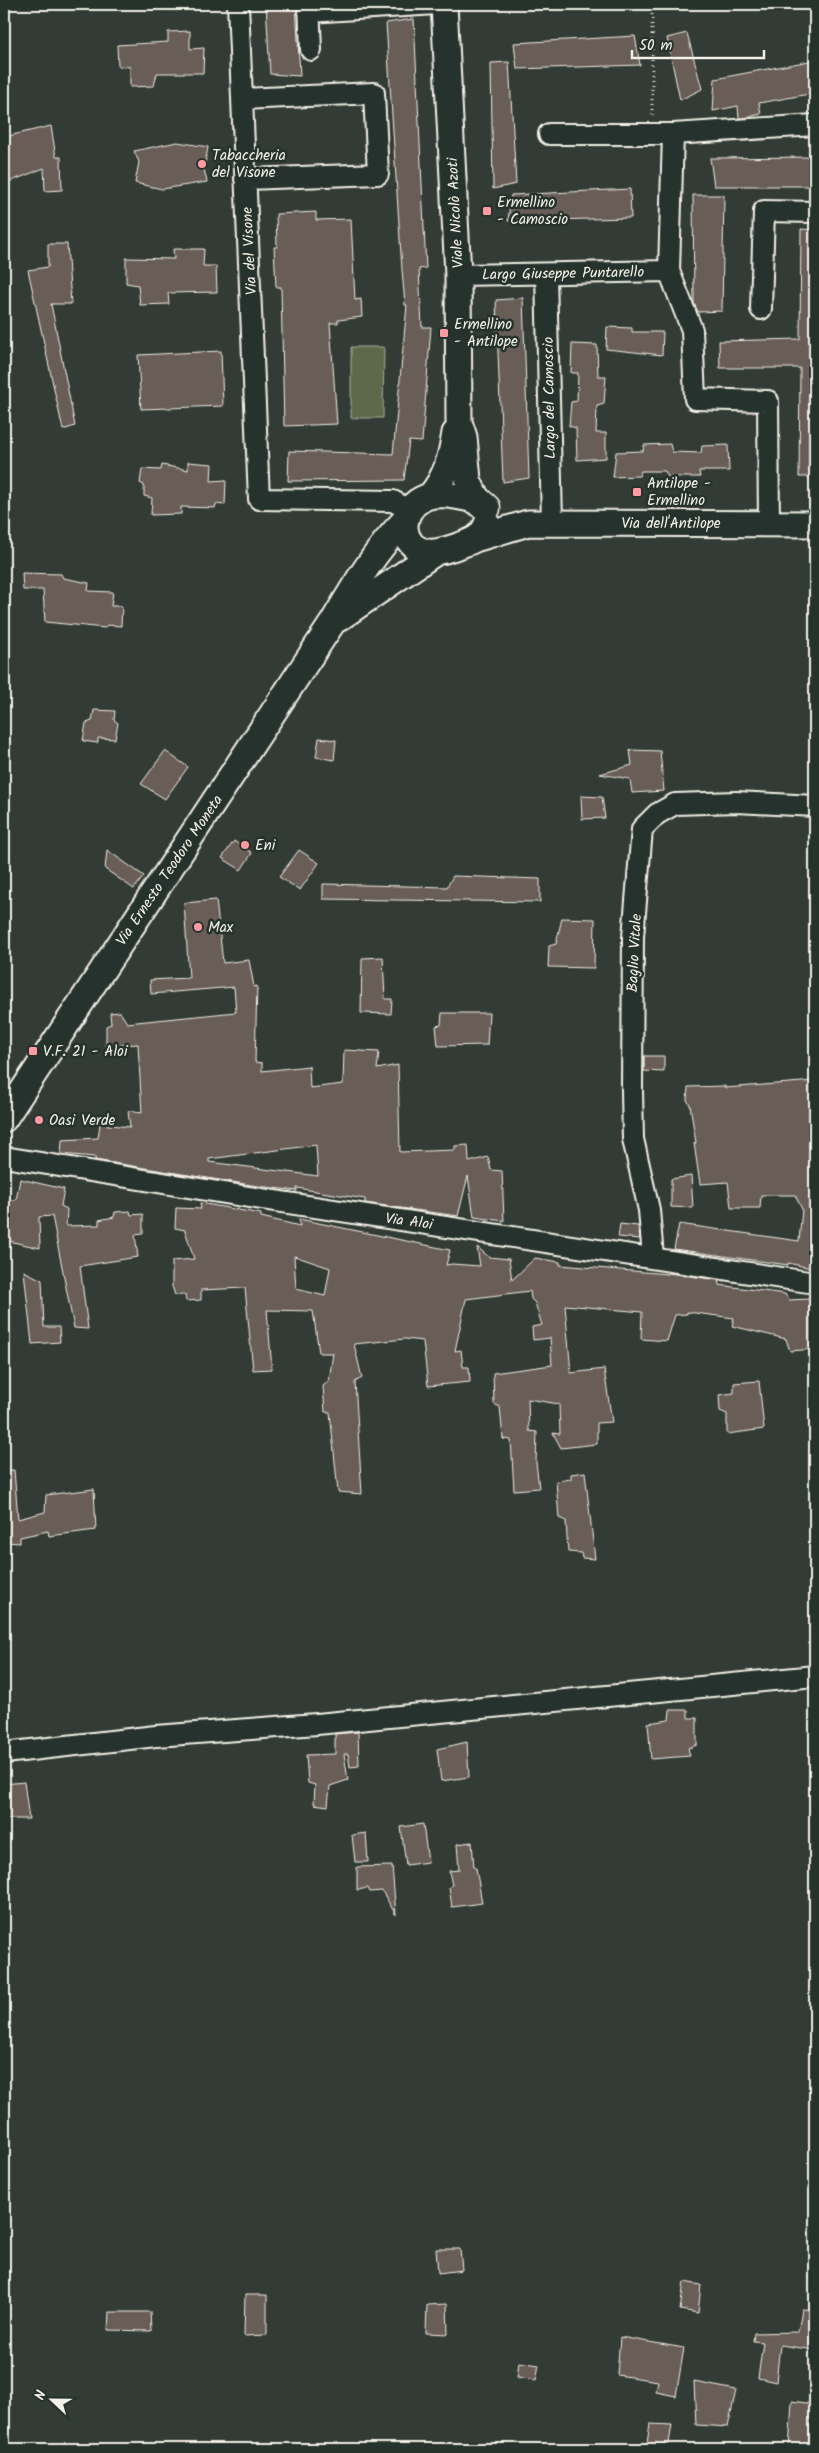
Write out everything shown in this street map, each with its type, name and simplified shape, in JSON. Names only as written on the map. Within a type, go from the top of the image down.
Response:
[{"type":"street","name":"Via del Visone","points":[[238,4],[259,499],[393,501],[406,515]]},
{"type":"street","points":[[311,50],[309,8],[436,4]]},
{"type":"street","name":"Viale Nicolò Azoti","points":[[444,4],[458,275],[459,422]]},
{"type":"street","points":[[242,99],[374,92],[378,165],[378,174],[245,179]]},
{"type":"street","points":[[549,134],[673,134],[815,125]]},
{"type":"street","points":[[673,134],[669,271],[692,330],[695,399],[768,400],[769,524]]},
{"type":"street","points":[[761,309],[764,211],[815,212]]},
{"type":"street","name":"Largo Giuseppe Puntarello","points":[[458,275],[669,271]]},
{"type":"street","name":"Largo del Camoscio","points":[[546,274],[552,522]]},
{"type":"street","points":[[430,496],[441,482],[448,466],[459,422]]},
{"type":"street","points":[[459,422],[464,437],[468,480],[489,514],[484,532],[478,538]]},
{"type":"street","points":[[430,496],[469,498],[528,522],[436,552],[421,551],[414,546],[404,530],[406,515],[422,498],[430,496]]},
{"type":"street","name":"Via Ernesto Teodoro Moneta","points":[[4,1119],[385,541],[406,515]]},
{"type":"street","name":"Via dell'Antilope","points":[[528,522],[815,524]]},
{"type":"street","name":"Via Ernesto Teodoro Moneta","points":[[333,622],[436,552]]},
{"type":"street","name":"Baglio Vitale","points":[[653,1257],[649,1210],[633,1140],[633,936],[642,829],[657,814],[675,804],[736,802],[815,806]]},
{"type":"street","name":"Via Aloi","points":[[4,1158],[815,1282]]},
{"type":"street","points":[[4,1753],[156,1736],[317,1724],[815,1676]]},
{"type":"path","points":[[652,4],[652,134]]},
{"type":"green space","points":[[351,347],[384,347],[383,418],[351,418]]},
{"type":"building","points":[[266,4],[296,4],[300,76],[270,74]]},
{"type":"building","points":[[414,19],[426,268],[419,269],[422,327],[431,327],[422,442],[409,441],[404,480],[288,481],[289,451],[393,454],[407,305],[405,305],[402,270],[386,23]]},
{"type":"building","points":[[190,31],[190,49],[204,48],[203,73],[157,73],[154,86],[130,87],[130,67],[118,66],[117,45],[168,42],[168,32]]},
{"type":"building","points":[[687,33],[702,89],[680,100],[667,38]]},
{"type":"building","points":[[635,36],[640,65],[517,69],[514,43]]},
{"type":"building","points":[[815,60],[815,93],[759,103],[761,114],[743,118],[739,118],[738,106],[713,111],[715,79]]},
{"type":"building","points":[[509,62],[516,184],[493,189],[491,63]]},
{"type":"building","points":[[51,126],[56,157],[61,157],[62,190],[45,191],[44,168],[9,182],[4,162],[4,137]]},
{"type":"building","points":[[177,142],[208,147],[204,169],[207,182],[162,189],[135,183],[139,162],[134,151]]},
{"type":"building","points":[[815,157],[815,186],[714,186],[710,158]]},
{"type":"building","points":[[630,189],[631,218],[508,221],[511,195]]},
{"type":"building","points":[[693,195],[724,195],[722,311],[698,312],[694,303]]},
{"type":"building","points":[[316,212],[316,220],[351,219],[355,300],[361,299],[362,317],[330,323],[337,424],[284,426],[281,287],[276,287],[274,247],[277,247],[276,214]]},
{"type":"building","points":[[801,229],[815,230],[815,477],[799,477],[800,368],[720,368],[719,341],[800,339]]},
{"type":"building","points":[[48,244],[67,244],[71,304],[51,304],[75,426],[63,430],[28,270],[48,267]]},
{"type":"building","points":[[173,249],[204,249],[203,266],[216,266],[217,292],[168,293],[169,304],[140,305],[138,285],[126,283],[126,258],[174,259]]},
{"type":"building","points":[[523,298],[529,478],[503,482],[496,300]]},
{"type":"building","points":[[607,327],[632,328],[632,332],[663,332],[662,355],[606,349]]},
{"type":"building","points":[[572,344],[597,345],[598,376],[606,376],[604,404],[597,406],[596,433],[606,433],[606,458],[577,460],[576,428],[569,426],[571,402],[577,401],[578,373],[571,373]]},
{"type":"building","points":[[221,351],[223,406],[141,409],[138,355]]},
{"type":"building","points":[[670,444],[672,452],[701,453],[702,446],[728,445],[729,471],[699,471],[700,477],[668,477],[665,471],[641,471],[639,476],[613,477],[616,452],[643,451],[644,445]]},
{"type":"building","points":[[188,462],[212,464],[211,481],[226,480],[225,505],[216,504],[215,508],[181,507],[181,514],[151,515],[152,498],[144,496],[144,485],[140,483],[142,469],[161,470],[162,465],[188,470]]},
{"type":"building","points":[[22,573],[61,574],[63,578],[89,583],[88,591],[113,592],[111,606],[122,606],[121,626],[107,625],[105,628],[45,622],[43,590],[23,590]]},
{"type":"building","points":[[94,710],[115,711],[114,720],[118,723],[115,739],[98,738],[98,743],[83,741],[86,723],[92,721]]},
{"type":"building","points":[[319,738],[336,740],[334,760],[316,757]]},
{"type":"building","points":[[630,750],[660,751],[664,791],[632,793],[630,779],[600,774],[632,765]]},
{"type":"building","points":[[165,751],[188,767],[165,799],[141,784]]},
{"type":"building","points":[[581,796],[602,797],[605,818],[582,819]]},
{"type":"building","points":[[234,841],[252,853],[241,870],[222,858]]},
{"type":"building","points":[[107,850],[144,876],[134,889],[105,869]]},
{"type":"building","points":[[299,850],[319,863],[300,890],[279,877]]},
{"type":"building","points":[[453,876],[540,879],[540,902],[323,899],[323,884],[447,887]]},
{"type":"building","points":[[216,900],[223,963],[249,960],[254,987],[257,986],[255,1062],[262,1063],[262,1071],[309,1066],[310,1088],[343,1084],[344,1050],[379,1052],[377,1069],[398,1065],[400,1152],[455,1150],[455,1146],[468,1145],[469,1162],[488,1157],[491,1170],[502,1171],[504,1221],[474,1217],[468,1176],[458,1216],[365,1203],[365,1199],[297,1188],[297,1191],[251,1185],[95,1160],[95,1157],[61,1154],[62,1140],[98,1138],[100,1124],[130,1127],[128,1111],[142,1113],[138,1044],[106,1046],[106,1026],[111,1024],[110,1013],[120,1012],[127,1023],[236,1012],[234,987],[151,994],[150,980],[189,978],[184,903]],"holes":[[[316,1145],[318,1176],[209,1162],[209,1159]]]},
{"type":"building","points":[[562,918],[595,919],[594,968],[548,967],[549,946],[556,944]]},
{"type":"building","points":[[383,957],[385,999],[392,999],[391,1014],[361,1013],[362,958]]},
{"type":"building","points":[[442,1013],[489,1013],[487,1045],[438,1046],[436,1026],[441,1025]]},
{"type":"building","points":[[644,1056],[664,1056],[664,1072],[644,1071]]},
{"type":"building","points":[[815,1081],[815,1269],[788,1263],[788,1265],[674,1249],[679,1224],[799,1241],[802,1209],[795,1195],[761,1195],[760,1208],[731,1208],[728,1182],[700,1184],[694,1143],[696,1143],[690,1105],[687,1100],[688,1087],[725,1086],[725,1088]]},
{"type":"building","points":[[691,1176],[693,1208],[671,1207],[671,1179]]},
{"type":"building","points":[[20,1179],[64,1189],[61,1206],[67,1209],[66,1226],[99,1225],[99,1220],[114,1217],[115,1212],[130,1211],[131,1215],[143,1214],[143,1234],[135,1235],[138,1257],[80,1266],[88,1329],[74,1328],[52,1216],[39,1217],[40,1248],[4,1240],[4,1200],[16,1200]]},
{"type":"building","points":[[200,1203],[261,1214],[261,1217],[300,1226],[299,1219],[450,1250],[446,1265],[480,1266],[477,1247],[489,1257],[509,1259],[512,1280],[535,1258],[560,1262],[560,1265],[668,1273],[718,1280],[719,1285],[785,1294],[789,1300],[809,1299],[815,1332],[815,1349],[790,1351],[786,1339],[732,1326],[734,1318],[687,1312],[687,1314],[675,1315],[667,1341],[641,1339],[642,1312],[565,1305],[571,1373],[604,1369],[612,1422],[597,1423],[597,1444],[561,1448],[553,1433],[560,1434],[559,1404],[528,1399],[529,1431],[537,1432],[536,1462],[539,1488],[514,1490],[511,1440],[503,1439],[500,1407],[494,1404],[493,1373],[552,1365],[550,1338],[533,1340],[532,1327],[542,1325],[535,1303],[531,1299],[530,1291],[466,1299],[455,1351],[461,1350],[463,1367],[469,1367],[470,1382],[428,1386],[423,1341],[405,1339],[354,1344],[362,1378],[355,1382],[362,1494],[338,1492],[330,1412],[325,1412],[323,1386],[329,1381],[333,1353],[319,1353],[313,1311],[267,1310],[272,1369],[253,1370],[245,1288],[201,1290],[201,1300],[186,1301],[185,1295],[175,1295],[172,1286],[172,1261],[194,1259],[185,1230],[175,1228],[176,1208],[201,1209]],"holes":[[[294,1256],[330,1268],[325,1296],[296,1289]]]},
{"type":"building","points":[[620,1224],[638,1226],[640,1239],[618,1237]]},
{"type":"building","points":[[24,1271],[42,1280],[44,1327],[59,1327],[60,1342],[32,1344]]},
{"type":"building","points":[[759,1381],[764,1429],[727,1434],[727,1414],[720,1411],[719,1395],[734,1393],[734,1383]]},
{"type":"building","points":[[14,1470],[18,1519],[45,1512],[46,1495],[94,1489],[96,1530],[49,1536],[48,1531],[20,1537],[20,1543],[4,1542],[4,1471]]},
{"type":"building","points":[[585,1472],[595,1559],[582,1558],[581,1553],[568,1552],[566,1521],[559,1518],[556,1481],[571,1479],[571,1474]]},
{"type":"building","points":[[670,1710],[688,1710],[688,1718],[697,1718],[697,1745],[688,1748],[690,1756],[651,1759],[648,1723],[669,1720]]},
{"type":"building","points":[[358,1732],[359,1766],[350,1767],[348,1754],[344,1754],[348,1780],[330,1786],[328,1806],[314,1804],[315,1785],[308,1783],[306,1755],[335,1754],[335,1734]]},
{"type":"building","points":[[467,1742],[469,1777],[441,1781],[437,1749]]},
{"type":"building","points":[[24,1782],[29,1819],[4,1819],[4,1784]]},
{"type":"building","points":[[423,1824],[428,1862],[406,1865],[401,1827]]},
{"type":"building","points":[[366,1833],[368,1862],[355,1862],[352,1835]]},
{"type":"building","points":[[472,1842],[474,1868],[476,1868],[482,1903],[452,1907],[449,1887],[452,1885],[449,1871],[459,1870],[457,1844]]},
{"type":"building","points":[[392,1866],[396,1915],[382,1891],[370,1892],[368,1888],[357,1890],[357,1867]]},
{"type":"building","points":[[436,2249],[460,2249],[462,2270],[438,2273]]},
{"type":"building","points":[[684,2282],[701,2285],[698,2313],[680,2310]]},
{"type":"building","points":[[245,2295],[267,2295],[267,2335],[244,2336]]},
{"type":"building","points":[[447,2304],[448,2334],[426,2333],[427,2305]]},
{"type":"building","points":[[802,2309],[815,2310],[815,2350],[780,2345],[776,2382],[758,2378],[763,2342],[753,2341],[754,2333],[798,2332]]},
{"type":"building","points":[[109,2312],[150,2312],[151,2331],[108,2330]]},
{"type":"building","points":[[620,2337],[684,2348],[676,2396],[656,2392],[658,2381],[617,2375]]},
{"type":"building","points":[[519,2362],[539,2365],[536,2380],[517,2377]]},
{"type":"building","points":[[694,2382],[736,2390],[728,2427],[696,2425]]},
{"type":"building","points":[[792,2401],[813,2404],[808,2449],[789,2449]]},
{"type":"building","points":[[650,2424],[672,2425],[668,2449],[646,2449]]},
{"type":"place","name":"Tabaccheria del Visone","points":[[202,164]]},
{"type":"place","name":"Ermellino - Camoscio","points":[[487,211]]},
{"type":"place","name":"Ermellino - Antilope","points":[[444,333]]},
{"type":"place","name":"Antilope - Ermellino","points":[[637,492]]},
{"type":"place","name":"Eni","points":[[245,845]]},
{"type":"place","name":"Max","points":[[198,927]]},
{"type":"place","name":"V.F. 21 - Aloi","points":[[33,1051]]},
{"type":"place","name":"Oasi Verde","points":[[39,1120]]}]
